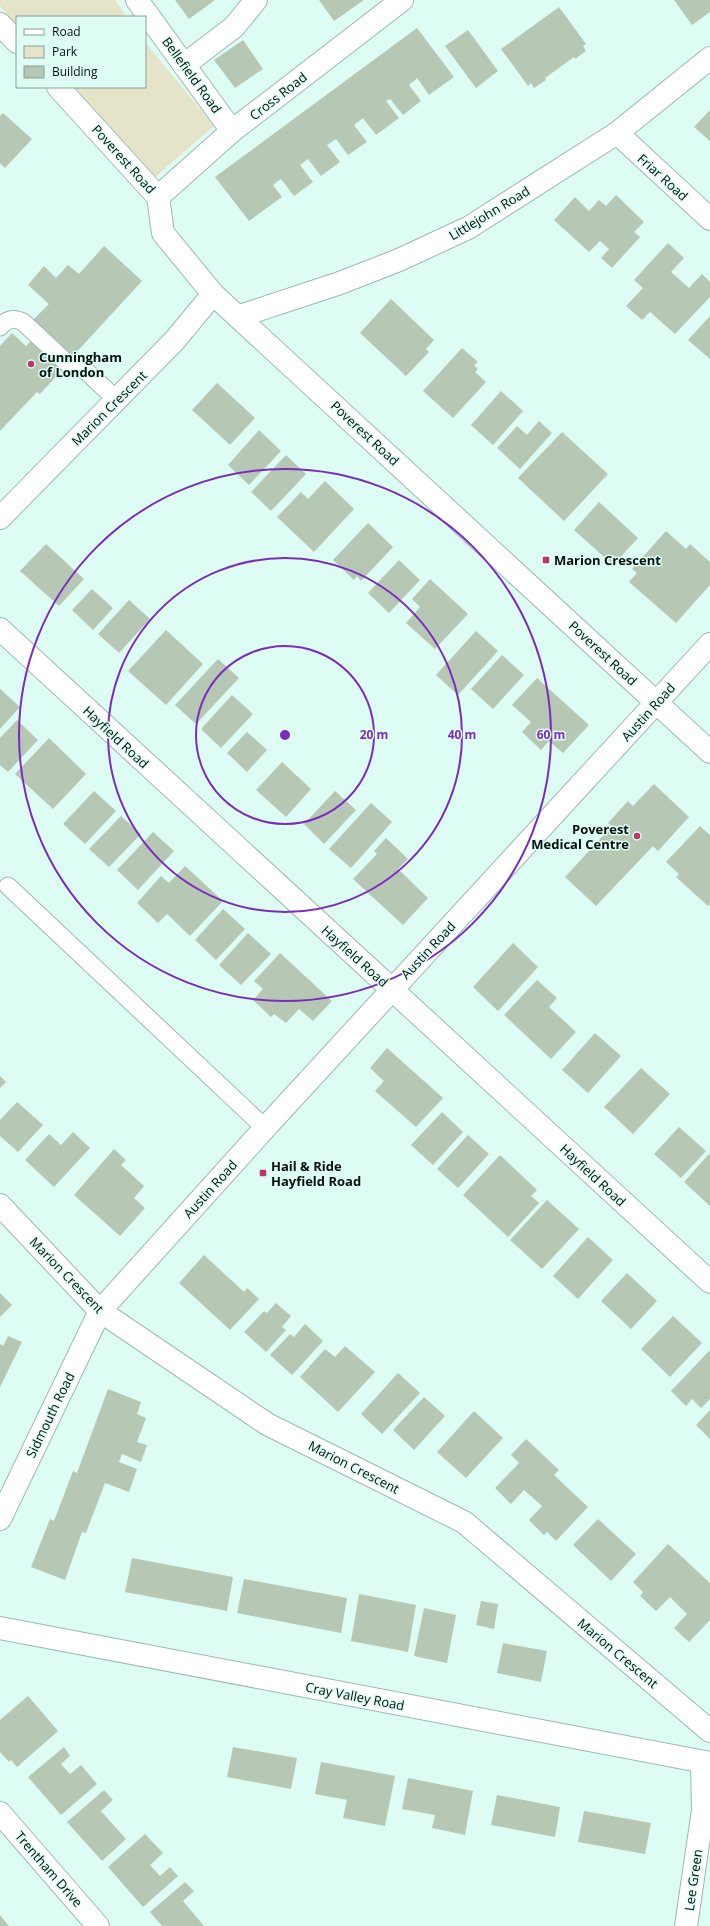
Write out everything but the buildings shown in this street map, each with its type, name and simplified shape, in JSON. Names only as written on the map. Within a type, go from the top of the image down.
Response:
[{"type":"street","name":"Bellefield Road","points":[[137,0],[232,132]]},
{"type":"street","points":[[184,65],[234,26],[256,0]]},
{"type":"street","name":"Cross Road","points":[[158,197],[232,132],[402,0]]},
{"type":"street","points":[[0,24],[16,41]]},
{"type":"street","name":"Littlejohn Road","points":[[240,316],[333,285],[399,260],[468,228],[617,133],[710,58]]},
{"type":"street","name":"Poverest Road","points":[[59,88],[158,197],[163,234],[214,294],[240,316],[710,752]]},
{"type":"street","name":"Friar Road","points":[[617,133],[710,219]]},
{"type":"street","name":"Marion Crescent","points":[[0,518],[175,340],[214,294]]},
{"type":"street","name":"Hayfield Road","points":[[0,629],[710,1282]]},
{"type":"street","name":"Austin Road","points":[[100,1311],[391,990],[710,644]]},
{"type":"street","name":"Marion Crescent","points":[[0,1205],[100,1311],[267,1424],[464,1522],[710,1731]]},
{"type":"street","name":"Sidmouth Road","points":[[0,1519],[100,1311]]},
{"type":"street","name":"Cray Valley Road","points":[[0,1628],[706,1763]]},
{"type":"street","name":"Lee Green","points":[[686,1926],[703,1810],[706,1763]]},
{"type":"street","name":"Trentham Drive","points":[[0,1813],[98,1926]]},
{"type":"lane","points":[[0,327],[9,319],[16,318],[23,322],[66,362],[87,372],[117,400]]},
{"type":"lane","points":[[8,886],[265,1128]]},
{"type":"green space","points":[[0,0],[115,0],[126,16],[16,16],[16,24],[0,6]]},
{"type":"green space","points":[[146,43],[214,126],[154,178],[74,88],[146,88]]},
{"type":"place","name":"Cunningham of London","points":[[31,364]]},
{"type":"place","name":"Marion Crescent","points":[[546,560]]},
{"type":"place","name":"Poverest Medical Centre","points":[[637,836]]},
{"type":"place","name":"Hail & Ride Hayfield Road","points":[[263,1173]]}]
